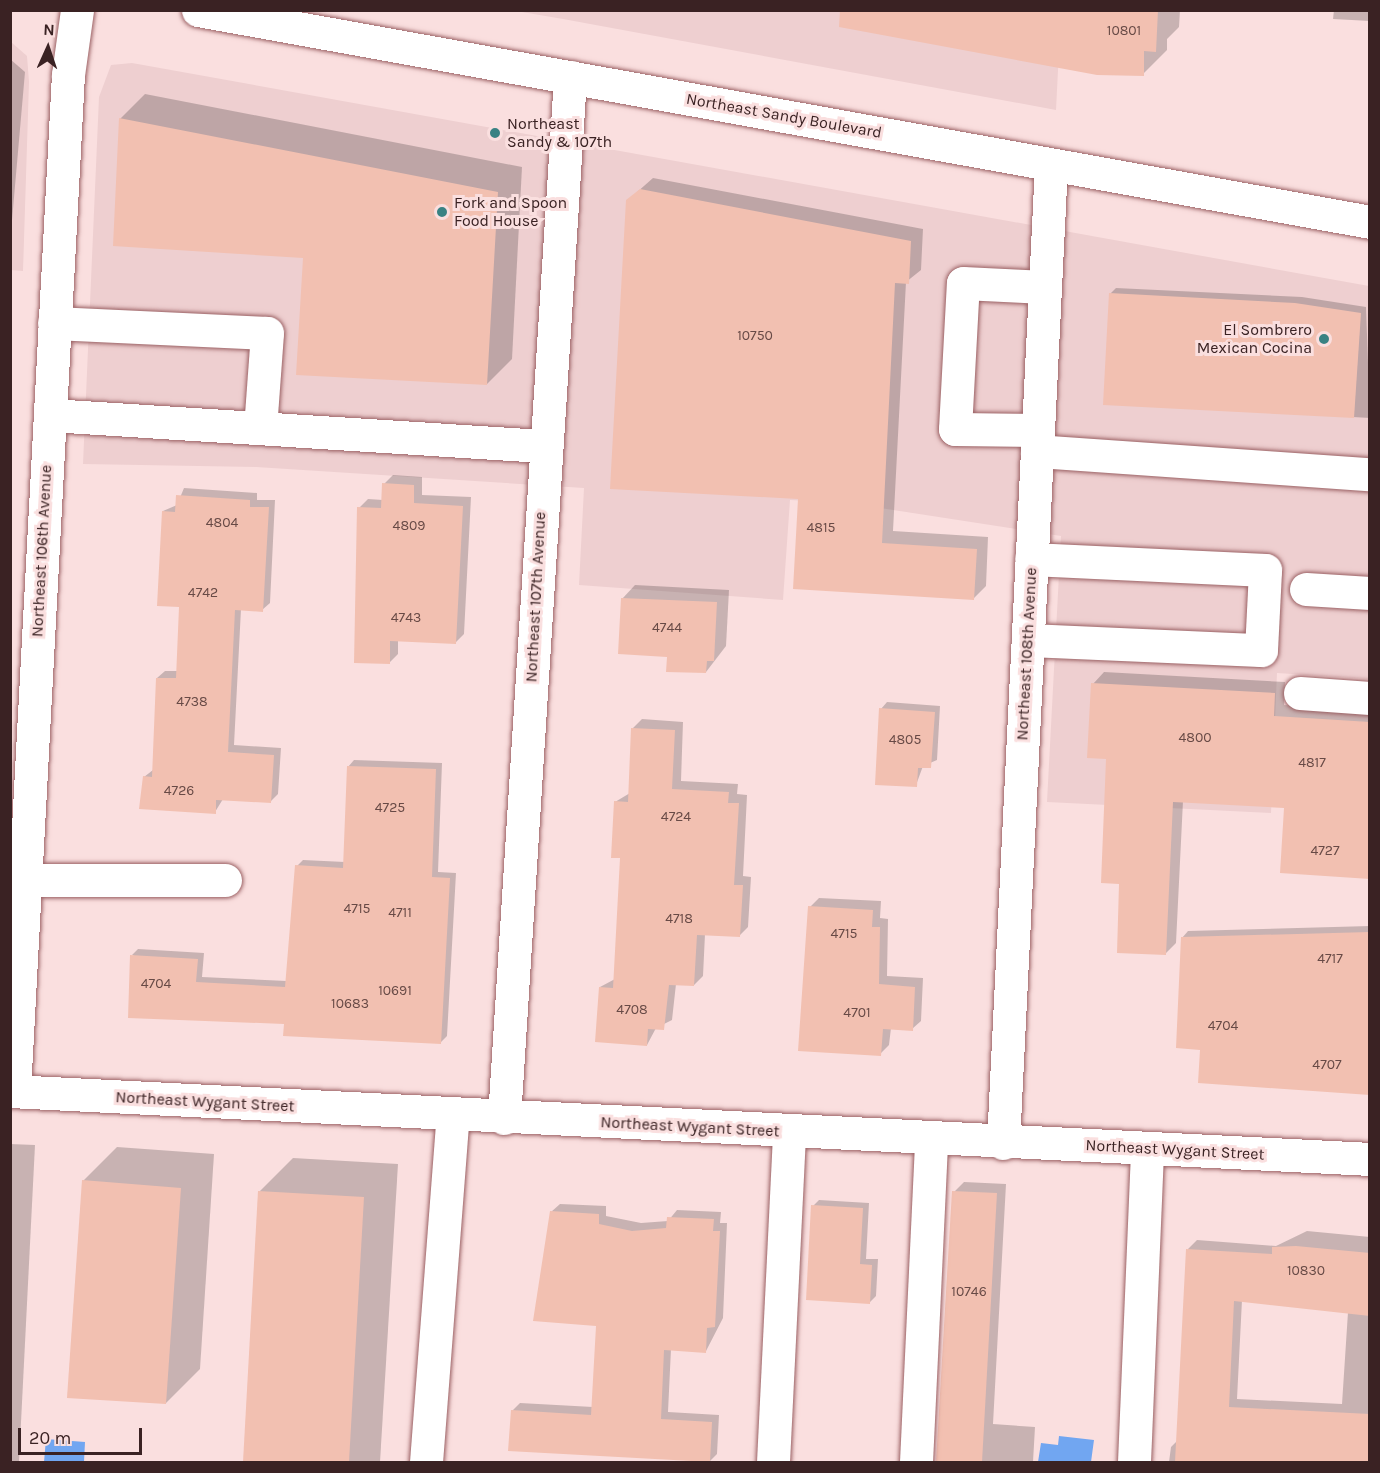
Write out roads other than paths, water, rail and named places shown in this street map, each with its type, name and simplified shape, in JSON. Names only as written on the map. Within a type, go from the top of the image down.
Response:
[{"type":"street","name":"Northeast 106th Avenue","points":[[12,1091],[68,75],[77,10]]},
{"type":"street","name":"Northeast Sandy Boulevard","points":[[198,10],[1370,222]]},
{"type":"street","name":"Northeast 107th Avenue","points":[[504,1118],[570,77]]},
{"type":"street","name":"Northeast 108th Avenue","points":[[1003,1143],[1051,165]]},
{"type":"street","points":[[1045,287],[963,283],[955,429],[1037,441],[1370,474]]},
{"type":"street","points":[[54,322],[267,333],[260,428]]},
{"type":"street","points":[[50,415],[545,446]]},
{"type":"street","points":[[1028,640],[1261,650],[1265,570],[1031,559]]},
{"type":"street","points":[[1306,589],[1370,593]]},
{"type":"street","points":[[1300,693],[1370,698]]},
{"type":"street","points":[[25,880],[225,880]]},
{"type":"street","name":"Northeast Wygant Street","points":[[12,1091],[1003,1143],[1370,1159]]},
{"type":"street","points":[[426,1462],[453,1115]]},
{"type":"street","points":[[773,1462],[789,1132]]},
{"type":"street","points":[[916,1462],[931,1139]]},
{"type":"street","points":[[1134,1462],[1147,1149]]},
{"type":"water","points":[[1059,1436],[1094,1440],[1091,1462],[1038,1462],[1041,1443],[1058,1445]]},
{"type":"water","points":[[46,1439],[85,1442],[84,1462],[44,1462]]},
{"type":"place","name":"Northeast Sandy & 107th","points":[[495,133]]},
{"type":"place","name":"Fork and Spoon Food House","points":[[442,212]]},
{"type":"place","name":"El Sombrero Mexican Cocina","points":[[1324,339]]}]
